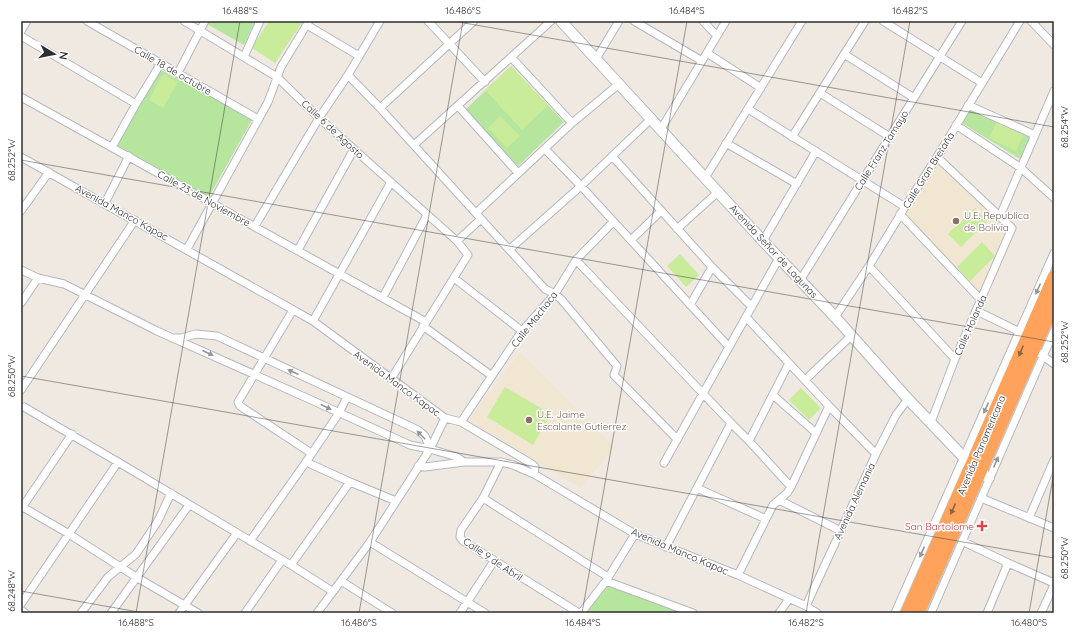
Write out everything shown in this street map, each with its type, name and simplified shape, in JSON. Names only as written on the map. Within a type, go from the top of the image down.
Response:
[{"type":"highway","name":"Avenida Panamericana","points":[[918,613],[976,469],[1024,334],[1054,277]]},
{"type":"highway","name":"Avenida Panamericana","points":[[907,613],[976,469],[1038,352],[1054,303]]},
{"type":"street","points":[[21,31],[27,21]]},
{"type":"street","name":"Calle 18 de octubre","points":[[87,21],[258,119]]},
{"type":"street","name":"Calle 6 de Agosto","points":[[184,21],[277,77],[319,118],[457,241],[468,255],[454,278]]},
{"type":"street","points":[[178,73],[205,21]]},
{"type":"street","points":[[244,57],[260,21]]},
{"type":"street","points":[[255,226],[319,118],[348,75],[380,21]]},
{"type":"street","points":[[428,21],[485,82]]},
{"type":"street","points":[[380,108],[474,21]]},
{"type":"street","points":[[414,145],[551,21]]},
{"type":"street","name":"Avenida Señor de Lagunas","points":[[561,21],[652,118],[661,130],[763,241],[836,317],[851,336],[908,399],[976,469]]},
{"type":"street","points":[[596,59],[619,21]]},
{"type":"street","points":[[634,21],[702,61]]},
{"type":"street","points":[[703,21],[717,36]]},
{"type":"street","points":[[661,130],[726,21]]},
{"type":"street","points":[[705,178],[802,21]]},
{"type":"street","points":[[792,137],[865,21]]},
{"type":"street","points":[[883,21],[982,83]]},
{"type":"street","name":"Calle Franz Tamayo","points":[[800,279],[962,21]]},
{"type":"street","name":"Calle Gran Bretaña","points":[[836,317],[869,266],[904,207],[937,157],[1020,21]]},
{"type":"street","points":[[1031,21],[1054,45]]},
{"type":"street","points":[[187,249],[268,102],[277,77],[308,23],[359,56]]},
{"type":"street","points":[[21,36],[136,104]]},
{"type":"street","points":[[707,53],[761,88]]},
{"type":"street","points":[[844,54],[914,98]]},
{"type":"street","points":[[511,58],[572,123]]},
{"type":"street","points":[[112,147],[161,63]]},
{"type":"street","points":[[348,75],[510,249],[545,289],[561,299],[617,366],[614,375],[677,440]]},
{"type":"street","points":[[457,241],[518,173],[572,123],[619,84]]},
{"type":"street","points":[[937,157],[1000,216],[1054,91]]},
{"type":"street","points":[[820,92],[890,137]]},
{"type":"street","name":"Calle 23 de Noviembre","points":[[21,97],[383,297],[424,324],[492,376]]},
{"type":"street","points":[[968,105],[1035,135]]},
{"type":"street","points":[[458,106],[518,173]]},
{"type":"street","points":[[748,109],[904,207]]},
{"type":"street","points":[[510,249],[581,186],[652,118]]},
{"type":"street","points":[[956,125],[1021,168],[1054,198]]},
{"type":"street","points":[[726,143],[797,184]]},
{"type":"street","points":[[298,250],[354,149]]},
{"type":"street","points":[[544,149],[581,186],[729,347]]},
{"type":"street","points":[[763,241],[816,151]]},
{"type":"street","points":[[105,203],[129,156]]},
{"type":"street","points":[[612,156],[712,267],[752,307]]},
{"type":"street","name":"Avenida Manco Kapac","points":[[21,157],[313,321],[445,418],[461,422],[532,464],[535,467],[534,474],[635,534],[738,575],[806,606],[817,613]]},
{"type":"street","points":[[21,211],[49,172]]},
{"type":"street","points":[[313,321],[391,182]]},
{"type":"street","points":[[677,229],[718,192]]},
{"type":"street","points":[[631,240],[661,211]]},
{"type":"street","points":[[900,214],[981,300]]},
{"type":"street","points":[[383,297],[427,215]]},
{"type":"street","name":"Calle Holanda","points":[[931,422],[955,359],[1012,228],[1000,216]]},
{"type":"street","points":[[21,390],[135,220]]},
{"type":"street","name":"Calle Machaca","points":[[461,422],[522,331],[555,294],[576,260],[613,222]]},
{"type":"street","points":[[977,311],[1024,334],[1054,253]]},
{"type":"street","points":[[664,464],[779,258]]},
{"type":"street","points":[[576,260],[703,394],[750,441],[791,487]]},
{"type":"street","points":[[869,266],[955,359]]},
{"type":"street","points":[[690,306],[712,267]]},
{"type":"street","points":[[21,270],[38,278],[64,284],[156,331],[410,445],[457,457],[464,462]]},
{"type":"street","points":[[21,303],[38,278]]},
{"type":"street","points":[[391,379],[454,278],[522,331]]},
{"type":"street","points":[[293,310],[238,402],[240,406],[311,453]]},
{"type":"street","points":[[746,317],[876,454]]},
{"type":"street","name":"Avenida Panamericana","points":[[1038,352],[1054,331]]},
{"type":"street","points":[[172,338],[181,338],[196,334],[217,336],[418,430],[425,436],[430,449]]},
{"type":"street","points":[[805,380],[851,336]]},
{"type":"street","points":[[1038,352],[1054,364]]},
{"type":"street","points":[[750,441],[789,363]]},
{"type":"street","points":[[773,395],[816,433]]},
{"type":"street","points":[[250,541],[306,462],[339,413],[347,397]]},
{"type":"street","name":"Avenida Alemania","points":[[806,606],[876,454],[896,415],[908,399]]},
{"type":"street","points":[[738,575],[773,505],[787,493],[791,487],[829,406]]},
{"type":"street","points":[[22,408],[72,434],[291,565],[332,592]]},
{"type":"street","points":[[317,613],[370,542],[430,449],[445,418]]},
{"type":"street","points":[[666,547],[731,423]]},
{"type":"street","points":[[72,434],[21,507],[69,534],[136,577],[198,613]]},
{"type":"street","points":[[1028,518],[1054,460]]},
{"type":"street","points":[[21,604],[118,462]]},
{"type":"street","points":[[306,462],[396,501]]},
{"type":"street","points":[[418,466],[425,467],[464,462],[501,462],[513,465],[534,474]]},
{"type":"street","name":"Calle 9 de Abril","points":[[501,462],[483,498],[461,530],[460,536],[462,541],[580,613]]},
{"type":"street","points":[[895,613],[976,469]]},
{"type":"street","name":"Avenida Panamericana","points":[[931,613],[981,498],[976,469]]},
{"type":"street","points":[[291,565],[350,482]]},
{"type":"street","points":[[697,488],[766,519]]},
{"type":"street","points":[[81,613],[108,577],[136,554],[158,521],[171,494]]},
{"type":"street","points":[[483,498],[607,579],[693,613]]},
{"type":"street","points":[[981,498],[1054,528]]},
{"type":"street","points":[[779,500],[841,531]]},
{"type":"street","points":[[111,613],[189,505]]},
{"type":"street","points":[[179,613],[237,533]]},
{"type":"street","points":[[580,613],[607,579],[635,534]]},
{"type":"street","points":[[962,541],[1054,584],[1041,613]]},
{"type":"street","points":[[370,542],[485,613]]},
{"type":"street","points":[[245,613],[282,560]]},
{"type":"street","points":[[460,613],[494,561]]},
{"type":"street","points":[[987,613],[1008,563]]},
{"type":"street","points":[[341,581],[392,613]]},
{"type":"street","points":[[779,613],[789,599]]},
{"type":"street","points":[[21,610],[25,613]]},
{"type":"shaded area","name":"U.E. Republica de Bolivia","points":[[938,162],[1008,230],[980,296],[904,213]]},
{"type":"shaded area","name":"U.E. Jaime Escalante Gutierrez","points":[[520,352],[614,447],[581,488],[472,422],[471,417]]},
{"type":"green space","points":[[206,21],[255,21],[244,45],[205,23]]},
{"type":"green space","points":[[269,21],[303,21],[275,63],[252,48]]},
{"type":"green space","points":[[511,66],[564,122],[518,166],[465,110]]},
{"type":"green space","points":[[511,66],[548,105],[522,130],[485,90]]},
{"type":"green space","points":[[159,69],[253,118],[209,197],[115,144]]},
{"type":"green space","points":[[163,74],[178,82],[163,108],[149,100]]},
{"type":"green space","points":[[971,108],[1031,135],[1020,159],[962,123]]},
{"type":"green space","points":[[500,116],[520,136],[507,148],[488,128]]},
{"type":"green space","points":[[997,121],[1024,133],[1016,151],[989,138]]},
{"type":"green space","points":[[975,208],[987,221],[961,247],[948,234]]},
{"type":"green space","points":[[982,242],[995,256],[970,281],[957,267]]},
{"type":"green space","points":[[680,254],[699,275],[686,287],[667,266]]},
{"type":"green space","points":[[505,387],[551,414],[533,445],[487,417]]},
{"type":"green space","points":[[801,388],[821,408],[809,420],[789,400]]},
{"type":"green space","points":[[608,583],[688,613],[586,613]]},
{"type":"place","name":"U.E. Republica de Bolivia","points":[[956,221]]},
{"type":"place","name":"U.E. Jaime Escalante Gutierrez","points":[[529,420]]},
{"type":"place","name":"San Bartolome","points":[[982,526]]}]
